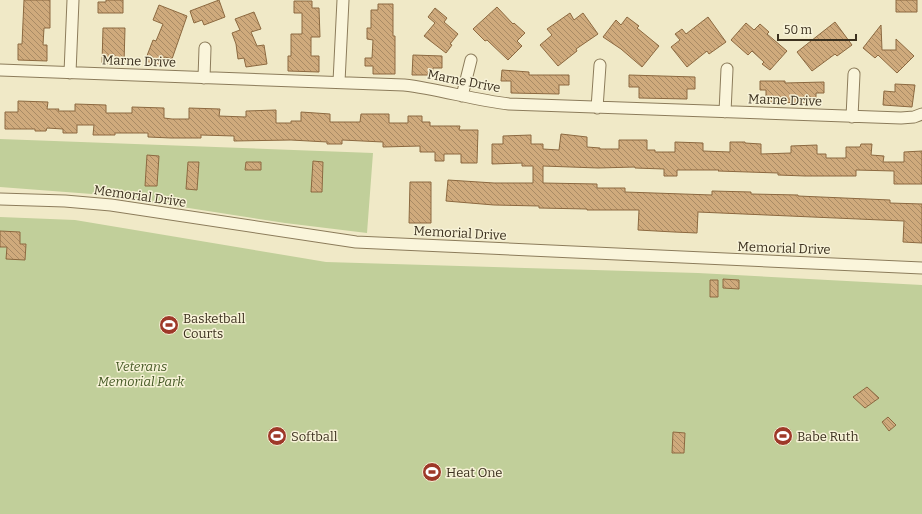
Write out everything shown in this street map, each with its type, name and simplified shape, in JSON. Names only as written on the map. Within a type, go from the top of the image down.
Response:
[{"type":"street","points":[[70,73],[73,0]]},
{"type":"street","points":[[339,82],[343,0]]},
{"type":"street","points":[[204,78],[205,48]]},
{"type":"street","points":[[462,96],[471,60]]},
{"type":"street","points":[[597,108],[600,66]]},
{"type":"street","points":[[725,112],[727,69]]},
{"type":"street","name":"Marne Drive","points":[[0,70],[404,85],[424,87],[488,102],[509,104],[852,117],[901,118],[914,117],[922,114]]},
{"type":"street","points":[[852,117],[854,74]]},
{"type":"street","name":"Memorial Drive","points":[[0,199],[111,205],[356,242],[922,268]]},
{"type":"green space","points":[[0,139],[373,153],[367,233],[285,223],[105,195],[0,187]]},
{"type":"green space","name":"Veterans Memorial Park","points":[[0,217],[75,220],[326,262],[698,273],[922,285],[922,514],[0,514]]},
{"type":"building","points":[[24,0],[50,0],[50,28],[44,28],[43,45],[47,45],[47,61],[18,60],[18,44],[22,44]]},
{"type":"building","points":[[106,0],[123,0],[123,13],[98,13],[98,2],[106,2]]},
{"type":"building","points":[[219,0],[225,17],[204,25],[202,20],[194,23],[190,11]]},
{"type":"building","points":[[896,0],[917,0],[917,12],[896,12]]},
{"type":"building","points":[[294,1],[312,1],[312,8],[319,8],[320,37],[311,37],[311,56],[319,56],[319,72],[288,71],[288,56],[291,56],[291,34],[302,34],[302,13],[294,13]]},
{"type":"building","points":[[378,4],[393,4],[395,74],[373,74],[373,66],[365,66],[365,58],[372,58],[373,40],[367,39],[367,28],[371,28],[371,10],[378,10]]},
{"type":"building","points":[[159,5],[187,16],[172,59],[165,57],[162,65],[145,61],[153,40],[156,41],[163,24],[153,20]]},
{"type":"building","points":[[497,7],[513,24],[514,23],[525,33],[517,41],[522,46],[508,60],[473,29]]},
{"type":"building","points":[[435,8],[447,18],[444,22],[458,34],[450,44],[452,45],[446,53],[424,36],[435,23],[428,17]]},
{"type":"building","points":[[254,12],[261,29],[251,32],[257,46],[264,45],[267,64],[246,67],[244,58],[238,59],[236,44],[232,33],[240,30],[235,19]]},
{"type":"building","points":[[570,13],[574,20],[583,13],[598,34],[576,49],[577,51],[558,66],[540,45],[552,35],[547,29]]},
{"type":"building","points":[[627,17],[639,26],[637,28],[659,46],[642,67],[621,49],[603,37],[616,20],[621,25]]},
{"type":"building","points":[[708,17],[726,42],[709,54],[707,51],[687,67],[671,47],[680,40],[675,34],[682,29],[686,34]]},
{"type":"building","points":[[835,22],[852,45],[837,56],[835,54],[812,71],[797,52]]},
{"type":"building","points":[[746,23],[754,30],[760,24],[769,32],[767,34],[787,51],[770,70],[762,64],[764,62],[752,51],[748,55],[731,40]]},
{"type":"building","points":[[881,25],[882,50],[896,50],[896,39],[914,56],[897,73],[878,55],[875,58],[863,48]]},
{"type":"building","points":[[103,28],[125,28],[124,64],[102,63]]},
{"type":"building","points":[[413,55],[442,56],[442,68],[433,68],[432,75],[412,75]]},
{"type":"building","points":[[502,70],[529,72],[529,75],[569,75],[569,85],[559,85],[559,94],[511,93],[511,81],[501,81]]},
{"type":"building","points":[[629,75],[695,77],[695,89],[687,89],[687,99],[639,98],[639,87],[629,87]]},
{"type":"building","points":[[760,81],[785,81],[785,83],[824,82],[824,93],[816,93],[816,103],[766,102],[766,90],[760,90]]},
{"type":"building","points":[[895,84],[915,85],[912,107],[883,105],[884,91],[895,92]]},
{"type":"building","points":[[18,101],[48,102],[47,109],[59,109],[58,111],[75,111],[75,104],[106,105],[106,113],[132,113],[132,107],[164,108],[164,118],[172,119],[189,119],[189,108],[220,109],[219,116],[246,117],[246,111],[276,110],[276,123],[301,121],[301,112],[330,114],[330,122],[360,122],[361,114],[389,114],[389,123],[408,123],[408,116],[422,116],[422,122],[430,122],[430,126],[460,126],[459,130],[478,130],[477,163],[461,163],[461,154],[444,154],[444,161],[435,161],[435,152],[420,152],[420,146],[383,147],[383,142],[342,140],[342,144],[327,144],[327,142],[291,140],[234,141],[234,136],[201,135],[201,138],[171,138],[148,137],[148,133],[93,135],[94,125],[77,125],[77,133],[63,133],[63,129],[47,128],[46,131],[35,131],[35,129],[5,129],[5,112],[18,112]]},
{"type":"building","points":[[561,134],[587,137],[587,147],[600,149],[619,149],[619,140],[647,140],[647,150],[655,150],[655,152],[675,152],[675,142],[703,143],[703,151],[730,152],[730,142],[745,142],[761,144],[761,154],[791,153],[791,146],[817,145],[817,154],[826,154],[826,158],[846,158],[846,147],[860,147],[861,144],[872,144],[871,155],[884,156],[883,162],[904,162],[904,152],[922,151],[922,184],[894,184],[894,171],[856,170],[856,176],[805,176],[778,175],[778,173],[718,171],[719,170],[677,170],[677,176],[664,176],[664,169],[635,167],[598,168],[543,166],[543,183],[597,184],[597,188],[625,188],[625,192],[712,195],[712,191],[751,192],[751,194],[890,200],[890,203],[922,204],[922,243],[903,242],[904,221],[698,212],[697,233],[674,232],[638,230],[639,210],[539,208],[539,206],[494,205],[446,201],[448,180],[494,183],[533,183],[533,166],[522,166],[522,163],[492,164],[492,144],[503,144],[503,136],[531,135],[531,144],[543,144],[543,149],[559,150]]},
{"type":"building","points":[[147,155],[159,156],[157,186],[145,186]]},
{"type":"building","points":[[313,161],[323,162],[322,192],[311,192]]},
{"type":"building","points":[[188,162],[199,162],[197,190],[186,189]]},
{"type":"building","points":[[246,162],[261,162],[261,170],[245,170]]},
{"type":"building","points":[[410,182],[431,182],[431,223],[409,223]]},
{"type":"building","points":[[0,231],[20,232],[20,244],[26,244],[25,260],[6,259],[7,247],[0,247]]},
{"type":"building","points":[[723,279],[739,280],[739,289],[723,288]]},
{"type":"building","points":[[710,280],[718,280],[718,297],[710,297]]},
{"type":"building","points":[[867,387],[879,398],[865,408],[853,397]]},
{"type":"building","points":[[888,417],[896,425],[889,431],[882,422]]},
{"type":"building","points":[[673,432],[685,433],[684,453],[672,453]]},
{"type":"place","name":"Basketball Courts","points":[[169,325]]},
{"type":"place","name":"Softball","points":[[277,436]]},
{"type":"place","name":"Babe Ruth","points":[[783,436]]},
{"type":"place","name":"Heat One","points":[[432,472]]}]
